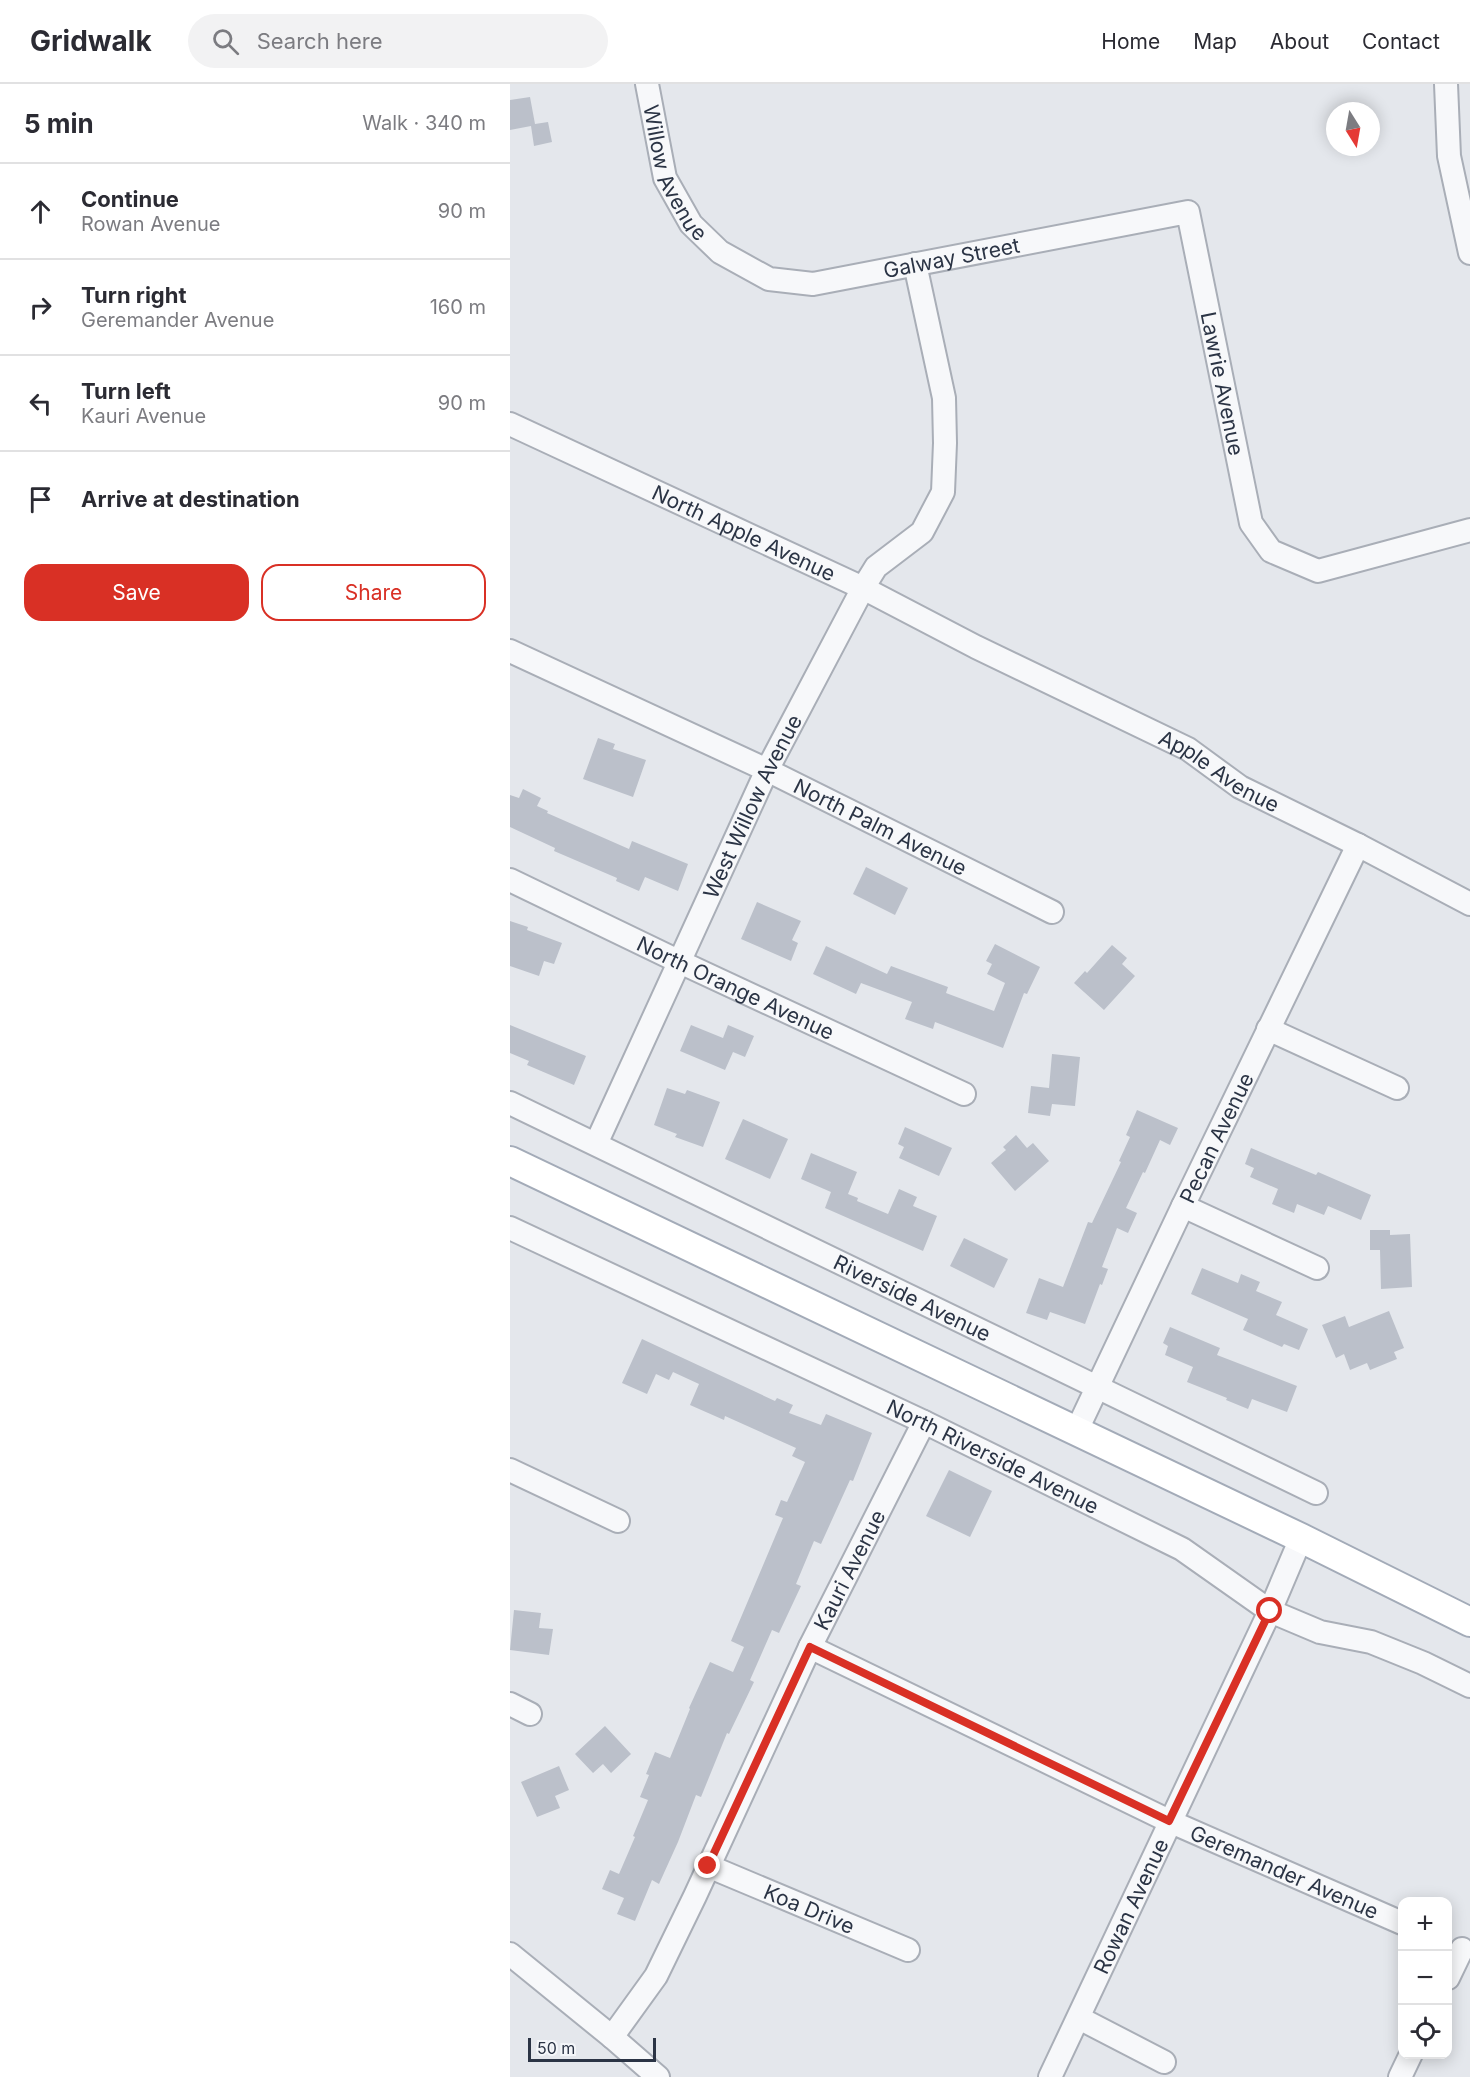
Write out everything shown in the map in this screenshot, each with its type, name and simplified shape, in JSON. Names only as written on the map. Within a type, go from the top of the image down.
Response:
[{"type":"main road","points":[[510,1161],[1301,1538],[1470,1622]]},
{"type":"street","name":"Willow Avenue","points":[[647,84],[665,178],[691,224],[720,252]]},
{"type":"street","points":[[1446,84],[1449,156],[1470,253]]},
{"type":"street","name":"Galway Street","points":[[720,252],[769,279],[813,284],[1188,212]]},
{"type":"street","name":"Lawrie Avenue","points":[[1188,212],[1251,523],[1271,550],[1318,571],[1470,530]]},
{"type":"street","name":"West Willow Avenue","points":[[596,1144],[767,770],[863,588],[876,567],[922,532],[943,492],[944,398],[915,264]]},
{"type":"street","name":"North Apple Avenue","points":[[510,424],[863,588],[976,647]]},
{"type":"street","name":"Apple Avenue","points":[[976,647],[1188,750],[1240,787],[1358,845],[1465,902]]},
{"type":"street","name":"North Palm Avenue","points":[[510,651],[767,770],[1052,912]]},
{"type":"street","name":"Pecan Avenue","points":[[1076,1432],[1358,845]]},
{"type":"street","name":"North Orange Avenue","points":[[510,880],[964,1094]]},
{"type":"street","points":[[1268,1029],[1397,1088]]},
{"type":"street","name":"Riverside Avenue","points":[[510,1103],[1316,1493]]},
{"type":"street","points":[[1183,1206],[1317,1268]]},
{"type":"street","name":"North Riverside Avenue","points":[[510,1228],[924,1422],[1182,1549],[1270,1611],[1320,1632],[1371,1642],[1423,1663],[1470,1686]]},
{"type":"street","name":"Kauri Avenue","points":[[612,2037],[656,1976],[810,1647],[924,1422]]},
{"type":"street","points":[[510,1470],[618,1521]]},
{"type":"street","name":"Rowan Avenue","points":[[1050,2077],[1270,1611],[1301,1538]]},
{"type":"street","name":"Geremander Avenue","points":[[810,1647],[1169,1821],[1398,1921]]},
{"type":"street","name":"Koa Drive","points":[[708,1866],[908,1950]]},
{"type":"street","points":[[1452,1968],[1460,1948]]},
{"type":"street","points":[[510,1954],[658,2077]]},
{"type":"street","points":[[1079,2018],[1164,2062]]},
{"type":"street","points":[[1400,2077],[1409,2059]]},
{"type":"building","points":[[530,97],[535,124],[548,122],[552,142],[534,146],[531,126],[510,130],[510,100]]},
{"type":"building","points":[[598,738],[615,744],[613,749],[646,760],[633,797],[583,779]]},
{"type":"building","points":[[523,789],[541,798],[537,806],[548,811],[547,813],[629,849],[632,841],[688,864],[678,891],[645,877],[639,891],[616,881],[617,878],[554,851],[555,848],[510,827],[510,795],[519,798]]},
{"type":"building","points":[[866,867],[908,888],[895,915],[853,894]]},
{"type":"building","points":[[757,902],[801,921],[792,940],[798,943],[791,961],[741,939]]},
{"type":"building","points":[[510,921],[562,943],[554,964],[544,961],[539,976],[510,966]]},
{"type":"building","points":[[995,944],[1040,967],[1027,994],[1024,993],[1003,1048],[935,1022],[933,1029],[905,1019],[912,1002],[861,983],[856,994],[813,974],[826,946],[887,974],[891,966],[948,987],[946,993],[994,1011],[1005,983],[987,974],[992,964],[986,961]]},
{"type":"building","points":[[1112,945],[1127,958],[1122,964],[1135,976],[1104,1010],[1074,983],[1085,971],[1087,973]]},
{"type":"building","points":[[510,1025],[586,1056],[574,1085],[527,1065],[529,1061],[510,1053]]},
{"type":"building","points":[[691,1025],[723,1038],[728,1025],[754,1036],[745,1057],[733,1052],[725,1070],[680,1051]]},
{"type":"building","points":[[1052,1054],[1080,1057],[1075,1106],[1052,1104],[1050,1116],[1028,1113],[1031,1086],[1049,1088]]},
{"type":"building","points":[[667,1088],[685,1094],[687,1090],[720,1102],[703,1147],[675,1137],[677,1134],[654,1125]]},
{"type":"building","points":[[1137,1110],[1178,1128],[1170,1145],[1160,1140],[1145,1173],[1143,1172],[1126,1208],[1137,1213],[1128,1233],[1117,1228],[1102,1267],[1108,1269],[1085,1324],[1050,1312],[1047,1320],[1026,1313],[1039,1278],[1063,1287],[1088,1222],[1092,1223],[1121,1162],[1119,1161],[1130,1137],[1126,1135]]},
{"type":"building","points":[[743,1119],[788,1139],[770,1179],[725,1159]]},
{"type":"building","points":[[905,1127],[952,1148],[939,1176],[899,1158],[904,1147],[898,1144]]},
{"type":"building","points":[[1016,1135],[1027,1148],[1033,1143],[1049,1161],[1015,1191],[991,1163],[1006,1150],[1003,1147]]},
{"type":"building","points":[[1251,1148],[1316,1175],[1318,1172],[1371,1195],[1361,1220],[1328,1206],[1324,1215],[1297,1204],[1294,1213],[1272,1204],[1278,1189],[1250,1177],[1254,1168],[1245,1164]]},
{"type":"building","points":[[811,1153],[857,1172],[848,1194],[858,1198],[857,1201],[888,1214],[899,1189],[917,1197],[913,1206],[937,1216],[923,1251],[825,1208],[831,1192],[801,1179]]},
{"type":"building","points":[[1370,1230],[1390,1230],[1390,1235],[1410,1234],[1412,1287],[1381,1289],[1380,1250],[1370,1250]]},
{"type":"building","points":[[964,1238],[1008,1259],[994,1288],[950,1266]]},
{"type":"building","points":[[1202,1268],[1238,1283],[1241,1274],[1260,1282],[1256,1291],[1282,1302],[1276,1315],[1308,1329],[1299,1350],[1284,1344],[1282,1347],[1243,1330],[1248,1319],[1191,1294]]},
{"type":"building","points":[[1389,1311],[1404,1348],[1394,1352],[1397,1359],[1370,1370],[1367,1363],[1350,1370],[1344,1354],[1336,1358],[1322,1325],[1345,1316],[1349,1327]]},
{"type":"building","points":[[1170,1327],[1220,1348],[1217,1355],[1297,1386],[1287,1412],[1252,1399],[1248,1409],[1187,1382],[1193,1367],[1165,1355],[1168,1346],[1163,1343]]},
{"type":"building","points":[[642,1339],[775,1401],[777,1398],[793,1405],[789,1413],[821,1425],[826,1414],[872,1433],[853,1481],[850,1480],[821,1544],[814,1541],[796,1584],[801,1586],[779,1633],[772,1630],[750,1680],[754,1682],[729,1734],[727,1733],[701,1797],[696,1795],[659,1884],[652,1880],[635,1921],[617,1914],[624,1898],[602,1889],[610,1870],[619,1874],[635,1837],[633,1836],[648,1800],[640,1797],[655,1752],[670,1758],[710,1662],[733,1672],[744,1647],[731,1641],[783,1518],[775,1515],[781,1500],[787,1502],[805,1462],[792,1456],[796,1448],[725,1416],[724,1420],[690,1405],[699,1384],[673,1372],[669,1380],[656,1374],[647,1394],[622,1383]]},
{"type":"building","points":[[949,1470],[992,1491],[970,1537],[926,1516]]},
{"type":"building","points":[[514,1610],[541,1613],[539,1628],[553,1629],[549,1655],[510,1650]]},
{"type":"building","points":[[605,1726],[631,1754],[611,1773],[603,1764],[593,1773],[575,1754]]},
{"type":"building","points":[[559,1766],[569,1790],[555,1796],[560,1808],[537,1817],[521,1782]]},
{"type":"route","points":[[708,1866],[810,1647],[1169,1821],[1270,1611]]}]
